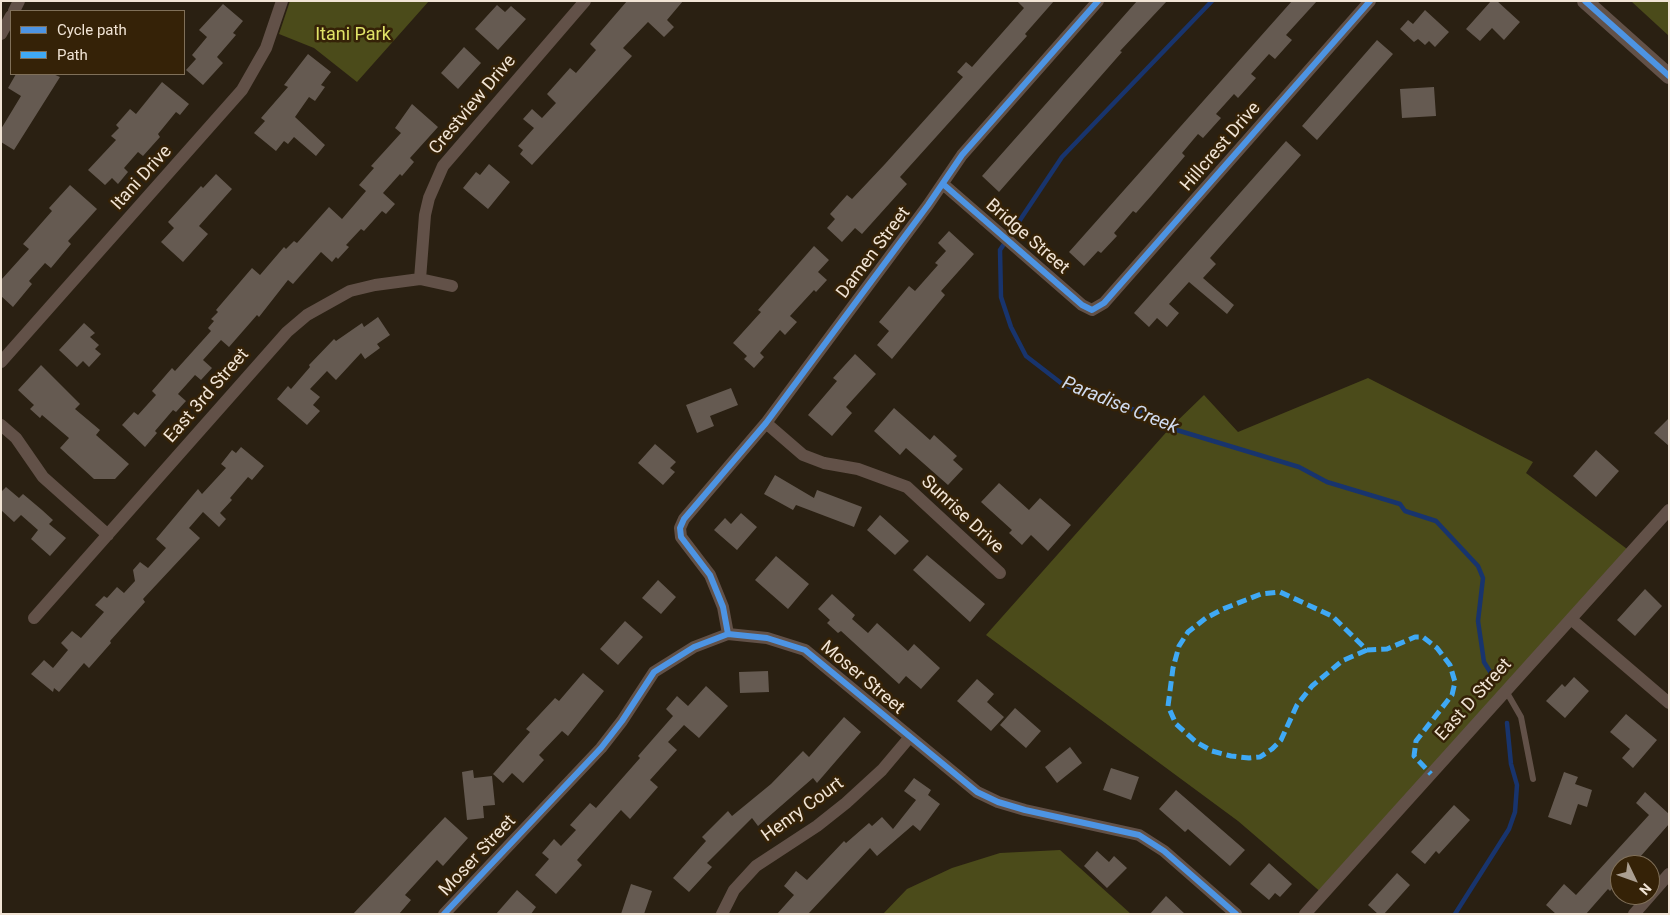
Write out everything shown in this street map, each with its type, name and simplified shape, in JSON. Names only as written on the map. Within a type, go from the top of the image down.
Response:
[{"type":"street","name":"Itani Drive","points":[[1,362],[242,90],[266,48],[282,1]]},
{"type":"street","name":"Crestview Drive","points":[[420,279],[425,215],[429,198],[443,166],[586,1]]},
{"type":"street","name":"Damen Street","points":[[728,634],[717,590],[700,560],[681,537],[680,528],[691,511],[766,424],[943,184],[962,155],[1098,1]]},
{"type":"street","name":"Hillcrest Drive","points":[[1092,310],[1104,303],[1370,1]]},
{"type":"street","points":[[1585,1],[1669,76]]},
{"type":"street","points":[[1,34],[10,18]]},
{"type":"street","name":"Bridge Street","points":[[943,184],[1016,245],[1082,305],[1092,310]]},
{"type":"street","name":"East 3rd Street","points":[[34,618],[287,332],[307,315],[350,291],[375,285],[420,279],[452,286]]},
{"type":"street","name":"Sunrise Drive","points":[[766,424],[803,455],[824,463],[858,469],[907,487],[1000,574]]},
{"type":"street","points":[[1,425],[16,438],[43,477],[108,535]]},
{"type":"street","name":"East D Street","points":[[1305,914],[1669,510]]},
{"type":"street","points":[[1571,619],[1669,703]]},
{"type":"street","name":"Moser Street","points":[[444,914],[601,748],[622,721],[654,672],[694,647],[728,634],[768,638],[805,650],[830,668],[909,738],[977,792],[998,802],[1025,810],[1139,834],[1164,851],[1236,914]]},
{"type":"street","name":"Henry Court","points":[[722,914],[734,890],[756,866],[817,826],[846,803],[882,770],[909,738]]},
{"type":"street","points":[[1634,914],[1669,874]]},
{"type":"lane","points":[[1506,691],[1521,717],[1533,779]]},
{"type":"green space","name":"Itani Park","points":[[290,1],[429,1],[357,82],[314,48],[279,34]]},
{"type":"green space","points":[[1632,1],[1669,1],[1669,36],[1632,2]]},
{"type":"green space","points":[[1368,378],[1533,462],[1526,473],[1631,552],[1323,894],[1238,821],[986,635],[1170,428],[1204,395],[1238,432]]},
{"type":"green space","points":[[1060,850],[1131,914],[883,914],[907,889],[952,868],[1000,853]]},
{"type":"building","points":[[627,1],[683,1],[667,20],[674,27],[664,37],[648,22],[623,48],[632,56],[532,165],[520,154],[523,150],[518,146],[534,128],[523,119],[532,109],[542,118],[556,103],[547,94],[570,68],[576,73],[596,50],[590,44]]},
{"type":"building","points":[[1017,1],[1054,1],[1025,34],[1027,36],[900,177],[907,184],[862,234],[855,228],[842,242],[827,228],[835,219],[830,214],[847,195],[852,199],[885,164],[963,77],[957,72],[966,62],[972,67],[1024,8]]},
{"type":"building","points":[[1137,1],[1167,1],[1120,51],[1122,52],[999,192],[982,176]]},
{"type":"building","points":[[1292,1],[1317,1],[1286,35],[1292,40],[1275,59],[1269,54],[1251,74],[1256,78],[1238,98],[1234,94],[1216,114],[1221,118],[1203,138],[1198,134],[1182,153],[1185,156],[1136,213],[1133,211],[1114,233],[1117,236],[1101,253],[1098,251],[1084,266],[1069,252]]},
{"type":"building","points":[[1491,1],[1497,1],[1520,22],[1504,40],[1492,28],[1480,41],[1466,29]]},
{"type":"building","points":[[223,4],[243,21],[233,33],[236,35],[217,57],[223,63],[203,85],[186,70],[196,59],[192,55],[207,37],[199,30]]},
{"type":"building","points":[[497,5],[505,12],[511,6],[526,19],[498,50],[475,29]]},
{"type":"building","points":[[1425,10],[1449,32],[1435,47],[1429,41],[1425,45],[1418,39],[1414,42],[1400,29],[1408,20],[1413,24]]},
{"type":"building","points":[[1377,40],[1393,54],[1317,140],[1302,126]]},
{"type":"building","points":[[464,47],[481,63],[458,89],[441,73]]},
{"type":"building","points":[[308,54],[331,72],[321,85],[325,87],[315,101],[309,97],[295,117],[325,145],[316,156],[294,137],[288,144],[284,141],[276,151],[254,133],[265,121],[261,118],[288,87],[284,85]]},
{"type":"building","points":[[15,75],[55,75],[60,77],[14,150],[1,142],[1,129],[21,96],[8,88]]},
{"type":"building","points":[[162,82],[189,104],[180,115],[176,112],[158,134],[160,137],[143,156],[138,152],[124,168],[128,172],[118,184],[112,178],[105,185],[88,170],[116,140],[111,136],[119,128],[116,125],[130,109],[136,114]]},
{"type":"building","points":[[1434,87],[1436,116],[1402,118],[1400,89]]},
{"type":"building","points":[[412,104],[438,127],[410,158],[414,162],[383,193],[395,204],[386,214],[382,211],[364,231],[361,229],[346,245],[349,247],[338,259],[336,257],[332,262],[321,252],[293,284],[288,280],[259,317],[257,315],[229,347],[221,340],[203,360],[212,368],[201,380],[195,375],[178,394],[186,401],[176,412],[173,410],[155,431],[157,433],[145,447],[122,425],[134,412],[138,415],[156,395],[152,391],[172,368],[175,371],[211,331],[208,328],[214,321],[211,319],[218,312],[216,310],[252,268],[260,275],[284,247],[286,249],[294,241],[297,243],[329,207],[342,219],[366,191],[359,185],[374,168],[371,166],[401,133],[395,128]]},
{"type":"building","points":[[1286,141],[1301,155],[1210,258],[1216,264],[1203,278],[1234,305],[1227,314],[1189,282],[1169,304],[1179,313],[1167,327],[1157,318],[1149,327],[1134,313]]},
{"type":"building","points":[[489,164],[510,182],[488,209],[463,188],[476,172],[480,175]]},
{"type":"building","points":[[216,174],[232,189],[199,226],[208,234],[183,262],[161,242],[174,228],[168,222],[201,186],[203,188]]},
{"type":"building","points":[[70,185],[97,209],[68,241],[71,244],[51,268],[45,263],[29,281],[32,284],[13,307],[1,296],[1,280],[29,249],[23,244],[52,211],[49,208]]},
{"type":"building","points":[[949,231],[974,254],[941,291],[945,295],[892,359],[877,345],[889,331],[879,322],[909,286],[915,291],[938,265],[935,263],[946,251],[938,243]]},
{"type":"building","points":[[814,246],[829,260],[818,272],[827,280],[816,292],[814,290],[790,316],[797,322],[785,335],[780,330],[760,353],[764,357],[754,368],[744,359],[747,356],[733,343],[761,312],[758,310]]},
{"type":"building","points":[[378,317],[390,335],[377,344],[380,348],[365,359],[361,353],[336,380],[327,371],[310,389],[320,397],[313,405],[320,411],[307,425],[277,399],[288,386],[291,389],[310,367],[309,365],[334,339],[336,341],[362,323],[364,327]]},
{"type":"building","points":[[84,323],[95,333],[90,337],[99,345],[95,349],[101,354],[89,367],[83,361],[77,367],[59,350]]},
{"type":"building","points":[[855,354],[876,374],[846,407],[852,413],[832,436],[808,415],[837,381],[833,378]]},
{"type":"building","points":[[41,365],[80,404],[75,409],[100,430],[96,435],[129,464],[115,479],[94,479],[60,448],[69,438],[42,415],[40,418],[30,409],[34,405],[18,390]]},
{"type":"building","points":[[731,388],[738,405],[710,416],[714,426],[697,433],[686,405]]},
{"type":"building","points":[[894,408],[930,440],[934,435],[957,456],[953,460],[963,469],[948,485],[906,448],[900,455],[874,431]]},
{"type":"building","points":[[1669,418],[1669,446],[1654,433]]},
{"type":"building","points":[[655,444],[676,462],[670,468],[675,472],[663,485],[638,463]]},
{"type":"building","points":[[241,447],[264,466],[252,480],[248,477],[230,498],[232,500],[220,513],[226,519],[219,527],[203,512],[189,528],[200,538],[143,599],[145,602],[89,668],[84,663],[59,692],[54,688],[53,692],[31,674],[44,660],[53,668],[68,650],[61,643],[72,631],[81,638],[104,612],[95,605],[104,596],[107,598],[117,587],[124,593],[135,581],[133,570],[140,562],[148,568],[166,548],[156,539],[198,489],[202,494],[226,468],[221,464],[232,450],[236,453]]},
{"type":"building","points":[[1596,450],[1619,471],[1596,497],[1573,476]]},
{"type":"building","points":[[775,475],[814,498],[817,490],[862,507],[854,527],[796,505],[793,510],[764,494]]},
{"type":"building","points":[[999,483],[1029,510],[1040,498],[1071,525],[1048,551],[1031,535],[1022,545],[1009,533],[1012,530],[981,502]]},
{"type":"building","points":[[6,487],[19,498],[23,494],[42,510],[53,520],[49,524],[66,538],[50,556],[31,539],[38,530],[21,515],[14,522],[1,510],[1,492]]},
{"type":"building","points":[[741,513],[757,527],[737,550],[714,530],[725,518],[731,524]]},
{"type":"building","points":[[880,515],[909,541],[895,555],[867,530]]},
{"type":"building","points":[[927,555],[985,604],[970,622],[913,570]]},
{"type":"building","points":[[776,556],[809,584],[788,609],[755,580]]},
{"type":"building","points":[[658,580],[676,597],[661,614],[642,598]]},
{"type":"building","points":[[1645,589],[1662,606],[1635,636],[1617,620]]},
{"type":"building","points":[[832,594],[855,615],[852,619],[868,633],[877,623],[908,651],[914,644],[940,668],[921,689],[906,676],[899,684],[841,631],[838,633],[827,623],[830,620],[818,609]]},
{"type":"building","points":[[625,621],[643,637],[618,665],[600,649]]},
{"type":"building","points":[[768,671],[769,692],[740,693],[739,672]]},
{"type":"building","points":[[583,673],[604,691],[568,736],[562,731],[539,755],[544,760],[523,783],[512,773],[503,783],[493,774],[530,732],[526,729],[555,698],[559,701]]},
{"type":"building","points":[[1574,677],[1589,691],[1565,718],[1546,701],[1562,684],[1565,687]]},
{"type":"building","points":[[977,679],[994,694],[987,702],[1004,717],[991,731],[957,701]]},
{"type":"building","points":[[706,686],[728,706],[699,738],[684,725],[668,742],[677,750],[650,780],[658,787],[630,819],[621,810],[577,860],[582,865],[556,894],[535,875],[549,859],[542,853],[554,839],[561,846],[576,830],[570,825],[590,803],[596,808],[640,758],[638,756],[673,716],[666,709],[677,696],[688,706]]},
{"type":"building","points":[[1015,708],[1041,731],[1026,748],[1000,725]]},
{"type":"building","points":[[1626,714],[1657,740],[1633,768],[1622,758],[1630,749],[1610,732]]},
{"type":"building","points":[[844,717],[861,732],[817,783],[813,778],[758,826],[752,818],[707,863],[712,867],[689,892],[673,878],[706,841],[702,837],[728,811],[732,816],[771,784],[803,751],[809,757]]},
{"type":"building","points":[[1070,747],[1082,763],[1057,783],[1045,767]]},
{"type":"building","points":[[1111,768],[1139,777],[1131,800],[1103,790]]},
{"type":"building","points":[[473,770],[474,778],[492,776],[495,805],[483,806],[484,818],[467,820],[462,772]]},
{"type":"building","points":[[1564,772],[1578,777],[1575,784],[1592,790],[1587,807],[1578,804],[1571,825],[1548,817]]},
{"type":"building","points":[[914,778],[931,790],[928,795],[940,804],[920,831],[913,825],[877,856],[870,848],[808,914],[777,914],[794,895],[784,886],[796,871],[807,880],[844,841],[846,843],[869,823],[872,826],[882,817],[893,829],[916,800],[904,791]]},
{"type":"building","points":[[1176,790],[1245,850],[1230,866],[1188,829],[1185,832],[1159,809]]},
{"type":"building","points":[[1645,792],[1669,814],[1669,824],[1642,855],[1612,855],[1649,815],[1636,803]]},
{"type":"building","points":[[1454,805],[1470,820],[1439,854],[1436,851],[1425,864],[1411,852]]},
{"type":"building","points":[[445,817],[468,838],[443,866],[437,860],[405,895],[411,900],[399,914],[353,914]]},
{"type":"building","points":[[1097,851],[1109,862],[1114,856],[1127,868],[1107,888],[1084,866]]},
{"type":"building","points":[[1610,858],[1610,891],[1608,889],[1586,914],[1556,914],[1546,905],[1564,884],[1576,895]]},
{"type":"building","points":[[1269,863],[1292,884],[1280,897],[1275,893],[1269,900],[1250,884]]},
{"type":"building","points":[[1397,873],[1410,885],[1384,914],[1378,914],[1368,905]]},
{"type":"building","points":[[631,884],[652,891],[644,914],[621,914]]},
{"type":"building","points":[[517,890],[536,907],[531,914],[496,914]]},
{"type":"building","points":[[1166,896],[1185,914],[1150,914]]},
{"type":"waterway","name":"Paradise Creek","points":[[1212,1],[1062,157],[1000,250],[1001,297],[1011,327],[1026,356],[1061,383],[1099,400],[1146,413],[1170,428],[1299,467],[1327,482],[1400,504],[1405,511],[1436,521],[1478,566],[1483,578],[1478,621],[1484,662],[1494,678]]},
{"type":"waterway","name":"Paradise Creek","points":[[1455,914],[1509,829],[1515,812],[1517,785],[1511,764],[1507,723]]},
{"type":"marked path","points":[[1367,650],[1342,661],[1312,686],[1297,705],[1281,740],[1260,757],[1231,756],[1212,751],[1196,742],[1176,724],[1168,706],[1173,668],[1179,646],[1188,632],[1206,618],[1223,609],[1261,594],[1280,592],[1332,616],[1367,650],[1387,649],[1415,637],[1423,637],[1437,648],[1450,665],[1455,682],[1452,695],[1416,741],[1414,756],[1431,774]]},
{"type":"cycle path","points":[[728,634],[723,607],[710,575],[681,537],[680,528],[684,519],[766,423],[928,205],[962,155],[1098,1]]},
{"type":"cycle path","points":[[943,184],[1082,305],[1092,310],[1104,303],[1370,1]]},
{"type":"cycle path","points":[[1585,1],[1669,76]]},
{"type":"cycle path","points":[[444,914],[601,748],[622,721],[654,672],[694,647],[728,634],[767,638],[805,650],[977,792],[998,802],[1025,810],[1139,835],[1164,851],[1236,914]]}]
